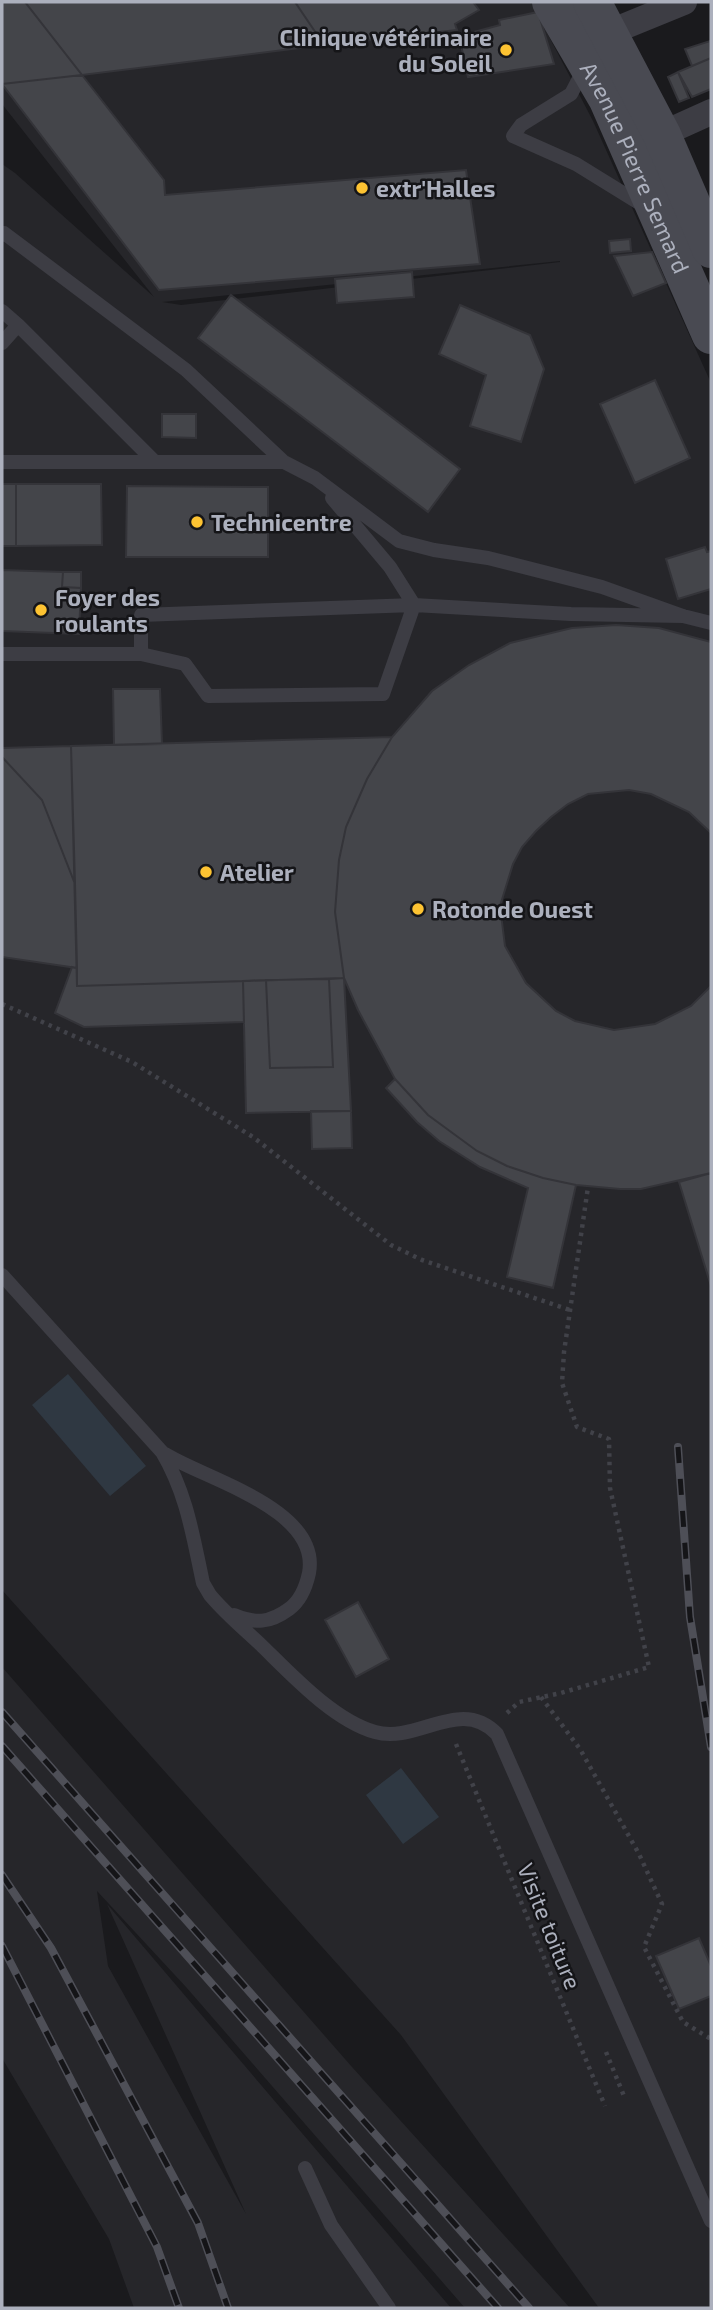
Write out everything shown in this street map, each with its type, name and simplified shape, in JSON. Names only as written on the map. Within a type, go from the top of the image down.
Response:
[{"type":"main road","name":"Avenue Pierre Semard","points":[[551,2],[596,36],[608,100],[646,142],[691,232],[711,335]]},
{"type":"street","points":[[596,36],[684,2]]},
{"type":"street","points":[[646,142],[711,112]]},
{"type":"lane","name":"Avenue Pierre Semard","points":[[596,36],[631,108]]},
{"type":"lane","points":[[596,36],[571,94],[521,125],[513,136],[576,164],[691,232]]},
{"type":"lane","points":[[2,235],[4,233],[187,370],[284,462],[315,478],[399,541],[434,550],[488,558],[602,587],[682,616],[711,623]]},
{"type":"lane","points":[[2,311],[155,462]]},
{"type":"lane","points":[[2,343],[18,325]]},
{"type":"lane","points":[[2,461],[284,462]]},
{"type":"lane","points":[[315,478],[390,567],[414,605]]},
{"type":"lane","points":[[2,654],[141,654],[185,664],[208,696],[383,694],[414,605]]},
{"type":"lane","points":[[141,654],[141,615],[414,605],[571,614],[682,616]]},
{"type":"lane","points":[[2,1275],[162,1452],[176,1475],[183,1494],[204,1583],[218,1605],[301,1683],[324,1702],[374,1732],[399,1735],[446,1720],[466,1718],[490,1727],[502,1741],[711,2221]]},
{"type":"lane","points":[[162,1452],[184,1466],[243,1491],[280,1513],[302,1539],[308,1555],[310,1568],[302,1593],[293,1606],[273,1620],[246,1620],[218,1605]]},
{"type":"lane","points":[[305,2168],[331,2225],[389,2308]]},
{"type":"path","points":[[2,1004],[132,1062],[253,1137],[391,1245],[422,1260],[570,1310]]},
{"type":"path","points":[[490,1727],[519,1702],[649,1667],[610,1488],[609,1440],[577,1427],[562,1383],[588,1187]]},
{"type":"path","points":[[541,1698],[580,1749],[639,1854],[662,1904],[643,1947],[683,2022],[711,2039]]},
{"type":"path","name":"Visite toiture","points":[[454,1740],[605,2106]]},
{"type":"shaded area","points":[[2,2],[531,2],[593,121],[711,383],[711,2308],[599,2308],[401,2035],[2,1590],[2,164],[154,297],[2,104]],"holes":[[[560,261],[560,262],[181,305],[162,302]]]},
{"type":"shaded area","points":[[68,1374],[146,1466],[110,1496],[32,1405]]},
{"type":"shaded area","points":[[2,1667],[352,2067],[570,2308],[465,2308],[186,1987],[97,1891],[108,1966],[246,2214],[107,1904],[451,2308],[134,2308],[109,2239],[2,2058]]},
{"type":"shaded area","points":[[401,1768],[439,1817],[403,1844],[366,1795]]},
{"type":"building","points":[[2,2],[25,2],[82,75],[2,84]]},
{"type":"building","points":[[25,2],[295,2],[324,45],[82,75]]},
{"type":"building","points":[[295,2],[473,2],[479,10],[455,24],[457,30],[324,45]]},
{"type":"building","name":"Clinique vétérinaire du Soleil","points":[[538,12],[554,64],[468,77],[459,36],[500,25],[499,20]]},
{"type":"building","points":[[710,41],[711,58],[692,66],[685,49]]},
{"type":"building","points":[[711,58],[711,89],[692,97],[678,72]]},
{"type":"building","points":[[678,72],[689,98],[679,102],[668,77]]},
{"type":"building","name":"extr'Halles","points":[[82,75],[164,180],[165,195],[466,170],[480,264],[159,290],[2,84]]},
{"type":"building","points":[[630,239],[631,251],[610,253],[609,241]]},
{"type":"building","points":[[652,252],[666,283],[633,296],[614,256]]},
{"type":"building","points":[[412,272],[414,297],[337,303],[335,279]]},
{"type":"building","points":[[231,295],[460,469],[428,512],[198,338]]},
{"type":"building","points":[[460,305],[530,335],[544,369],[521,442],[470,426],[486,375],[439,354]]},
{"type":"building","points":[[655,380],[690,458],[635,483],[600,404]]},
{"type":"building","points":[[162,414],[196,414],[196,438],[162,437]]},
{"type":"building","points":[[2,484],[16,484],[16,546],[2,546]]},
{"type":"building","points":[[16,484],[101,484],[102,545],[16,546]]},
{"type":"building","name":"Technicentre","points":[[127,486],[268,487],[268,557],[126,557]]},
{"type":"building","points":[[705,547],[707,552],[711,551],[711,589],[678,599],[666,559]]},
{"type":"building","name":"Foyer des roulants","points":[[2,570],[63,572],[62,587],[81,588],[79,634],[2,631]]},
{"type":"building","points":[[63,572],[81,572],[81,588],[62,587]]},
{"type":"building","name":"Rotonde Ouest","points":[[616,625],[659,628],[711,642],[711,833],[689,812],[651,794],[629,790],[588,794],[551,817],[522,847],[513,864],[500,906],[505,946],[526,983],[556,1011],[575,1021],[614,1030],[655,1024],[691,1006],[711,986],[711,1173],[641,1189],[576,1185],[507,1166],[477,1151],[428,1115],[395,1079],[358,1010],[344,978],[335,912],[339,860],[346,827],[367,779],[392,737],[432,691],[469,665],[510,643],[572,628]]},
{"type":"building","points":[[113,689],[160,689],[162,744],[114,745]]},
{"type":"building","name":"Atelier","points":[[392,737],[367,779],[346,827],[339,860],[335,912],[344,978],[77,986],[71,746]]},
{"type":"building","points":[[71,746],[75,884],[42,800],[2,757],[2,748]]},
{"type":"building","points":[[2,757],[42,800],[75,884],[77,968],[2,957]]},
{"type":"building","points":[[72,967],[77,968],[77,986],[243,981],[244,1022],[84,1027],[55,1013]]},
{"type":"building","points":[[344,978],[351,1111],[246,1113],[243,981],[266,980],[270,1068],[333,1067],[329,979]]},
{"type":"building","points":[[329,979],[333,1067],[270,1068],[266,980]]},
{"type":"building","points":[[395,1079],[428,1115],[477,1151],[507,1166],[576,1185],[553,1288],[507,1277],[528,1188],[480,1167],[439,1141],[417,1122],[386,1088]]},
{"type":"building","points":[[311,1111],[351,1111],[352,1148],[312,1149]]},
{"type":"building","points":[[711,1173],[711,1286],[679,1182]]},
{"type":"building","points":[[358,1602],[389,1659],[356,1677],[325,1620]]},
{"type":"building","points":[[699,1938],[711,1966],[711,1996],[679,2009],[656,1956]]},
{"type":"railway","points":[[678,1447],[690,1617],[711,1747]]},
{"type":"railway","points":[[2,1712],[529,2308]]},
{"type":"railway","points":[[2,1746],[498,2308]]},
{"type":"railway","points":[[2,1875],[51,1948],[198,2223],[228,2308]]},
{"type":"railway","points":[[2,1946],[157,2247],[179,2308]]},
{"type":"place","name":"Clinique vétérinaire du Soleil","points":[[506,50]]},
{"type":"place","name":"extr'Halles","points":[[362,188]]},
{"type":"place","name":"Technicentre","points":[[197,522]]},
{"type":"place","name":"Foyer des roulants","points":[[41,610]]},
{"type":"place","name":"Atelier","points":[[206,872]]},
{"type":"place","name":"Rotonde Ouest","points":[[418,909]]}]
